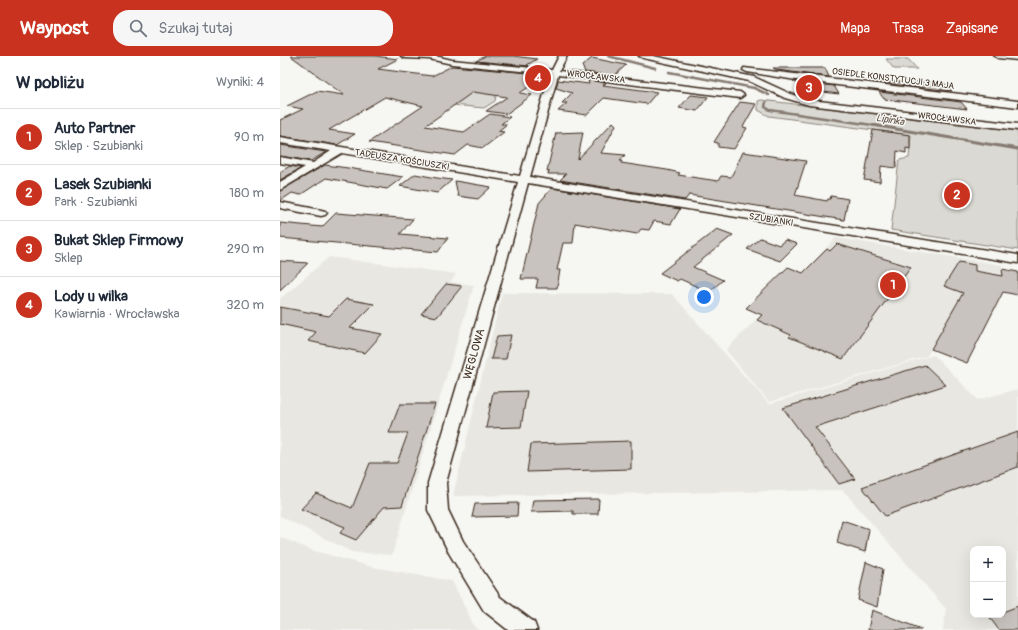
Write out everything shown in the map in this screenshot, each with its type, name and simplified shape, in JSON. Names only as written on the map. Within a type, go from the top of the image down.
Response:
[{"type":"street","name":"WROCŁAWSKA","points":[[405,56],[532,69],[740,95]]},
{"type":"street","name":"WĘGLOWA","points":[[532,69],[550,66],[555,59],[562,56]]},
{"type":"street","name":"WĘGLOWA","points":[[526,630],[492,604],[456,547],[438,510],[437,484],[555,72],[562,56]]},
{"type":"street","name":"WROCŁAWSKA","points":[[643,56],[751,79],[788,96],[820,104],[1018,127]]},
{"type":"street","points":[[998,56],[1018,58]]},
{"type":"street","name":"OSIEDLE KONSTYTUCJI 3 MAJA","points":[[701,61],[765,74],[1018,104]]},
{"type":"street","points":[[751,79],[765,74]]},
{"type":"street","name":"TADEUSZA KOŚCIUSZKI","points":[[280,140],[524,180]]},
{"type":"street","points":[[280,187],[340,150]]},
{"type":"street","points":[[280,160],[315,166]]},
{"type":"street","name":"SZUBIANKI","points":[[524,180],[1018,259]]},
{"type":"street","points":[[280,204],[321,213]]},
{"type":"shaded area","points":[[886,59],[908,59],[917,69],[894,69]]},
{"type":"shaded area","points":[[472,88],[500,92],[496,96],[495,101],[484,108],[442,104]]},
{"type":"shaded area","points":[[761,100],[1018,131],[1018,250],[891,230],[899,160],[909,158],[911,135],[769,116],[758,110],[758,101]]},
{"type":"shaded area","points":[[836,238],[1002,265],[1003,287],[931,349],[927,356],[769,402],[726,350]]},
{"type":"shaded area","points":[[329,257],[456,274],[451,282],[474,285],[392,555],[352,552],[280,516],[280,299]]},
{"type":"shaded area","points":[[502,293],[672,294],[769,404],[934,355],[978,400],[1018,389],[1018,630],[943,630],[946,609],[843,490],[453,496]]},
{"type":"shaded area","points":[[280,537],[311,550],[372,567],[452,581],[475,628],[479,630],[280,630]]},
{"type":"building","points":[[291,56],[375,56],[398,59],[378,69],[432,76],[452,66],[539,74],[543,77],[520,93],[532,95],[506,114],[486,111],[507,97],[473,92],[425,126],[464,132],[490,114],[510,117],[501,124],[507,124],[498,131],[504,132],[483,148],[468,145],[455,155],[369,142],[423,106],[385,97],[329,130],[355,134],[337,145],[280,136],[280,120],[303,109],[287,106],[317,91],[344,95]]},
{"type":"building","points":[[485,56],[513,56],[537,59],[527,65],[529,66],[476,61]]},
{"type":"building","points":[[592,58],[626,65],[614,76],[585,72],[582,66]]},
{"type":"building","points":[[773,68],[825,68],[829,77],[777,70]]},
{"type":"building","points":[[558,80],[589,84],[588,80],[606,83],[603,85],[657,92],[647,104],[604,98],[587,115],[558,111],[567,103],[562,103],[572,93],[556,88]]},
{"type":"building","points":[[793,81],[834,86],[839,94],[807,90]]},
{"type":"building","points":[[872,82],[943,82],[952,91]]},
{"type":"building","points":[[879,92],[961,102],[967,109],[884,99]]},
{"type":"building","points":[[691,95],[708,97],[697,111],[679,108]]},
{"type":"building","points":[[740,102],[756,104],[743,127],[747,128],[734,149],[718,147],[718,143],[714,142]]},
{"type":"building","points":[[613,122],[616,125],[601,153],[625,155],[620,161],[622,161],[621,163],[680,173],[678,175],[718,181],[721,176],[731,177],[743,152],[806,161],[795,195],[827,201],[831,196],[848,199],[844,220],[689,195],[685,200],[560,180],[566,174],[548,174],[549,171],[547,171],[556,133],[583,132],[578,159]]},
{"type":"building","points":[[873,130],[910,135],[910,149],[906,148],[906,153],[897,151],[896,168],[881,166],[880,182],[864,180]]},
{"type":"building","points":[[280,145],[326,152],[311,161],[280,156]]},
{"type":"building","points":[[325,165],[403,177],[387,189],[326,178],[300,195],[292,193],[280,201],[280,191]]},
{"type":"building","points":[[290,166],[301,168],[280,180],[280,172]]},
{"type":"building","points":[[415,174],[452,180],[437,193],[400,186]]},
{"type":"building","points":[[455,181],[491,187],[478,199],[458,196]]},
{"type":"building","points":[[552,188],[680,209],[671,224],[654,221],[649,230],[641,229],[637,234],[575,223],[573,243],[563,243],[557,270],[560,270],[557,288],[536,288],[538,279],[521,279],[539,203]]},
{"type":"building","points":[[336,213],[413,219],[400,234],[448,238],[438,252],[280,238],[280,223],[322,227]]},
{"type":"building","points":[[717,229],[733,235],[693,267],[723,280],[709,292],[680,279],[677,281],[660,273]]},
{"type":"building","points":[[760,238],[779,245],[785,240],[797,244],[780,261],[747,249]]},
{"type":"building","points":[[837,244],[911,267],[843,359],[789,337],[791,335],[757,320],[762,315],[746,308],[788,267],[803,273],[827,249],[830,251]]},
{"type":"building","points":[[280,261],[308,263],[280,290]]},
{"type":"building","points":[[959,262],[975,265],[975,271],[1003,276],[1002,269],[1018,272],[1018,295],[1003,292],[967,363],[931,349],[963,293],[944,286]]},
{"type":"building","points":[[446,284],[462,286],[437,317],[421,314]]},
{"type":"building","points":[[346,299],[374,304],[350,328],[382,334],[365,353],[308,341],[316,332],[280,324],[280,307],[329,316]]},
{"type":"building","points":[[511,335],[506,359],[491,359],[497,336]]},
{"type":"building","points":[[925,365],[946,385],[815,427],[855,479],[839,484],[783,408]]},
{"type":"building","points":[[527,391],[521,427],[486,428],[493,392]]},
{"type":"building","points":[[400,404],[435,404],[402,506],[384,507],[356,540],[340,533],[345,527],[301,509],[316,493],[352,508],[370,463],[397,463],[408,433],[389,433]]},
{"type":"building","points":[[1018,432],[1018,467],[885,516],[862,487]]},
{"type":"building","points":[[631,441],[631,469],[527,472],[531,444]]},
{"type":"building","points":[[599,499],[598,514],[573,514],[573,511],[531,512],[533,500]]},
{"type":"building","points":[[518,503],[517,516],[472,517],[475,504]]},
{"type":"building","points":[[842,520],[869,529],[865,552],[837,543]]},
{"type":"building","points":[[866,562],[883,569],[877,607],[858,600]]},
{"type":"building","points":[[1018,606],[1018,630],[999,630],[990,618],[1006,618],[1006,611]]},
{"type":"building","points":[[872,610],[921,629],[921,630],[868,630]]},
{"type":"waterway","name":"Lipinka","points":[[608,56],[655,68]]},
{"type":"waterway","name":"Lipinka","points":[[669,72],[754,88],[769,95]]},
{"type":"waterway","name":"Lipinka","points":[[766,102],[765,107],[770,110],[879,126]]},
{"type":"waterway","name":"Lipinka","points":[[872,125],[1018,149]]},
{"type":"place","name":"Lody u wilka","points":[[538,78]]},
{"type":"place","name":"Bukat Sklep Firmowy","points":[[809,88]]},
{"type":"place","name":"Lasek Szubianki","points":[[957,195]]},
{"type":"place","name":"Auto Partner","points":[[893,285]]}]
